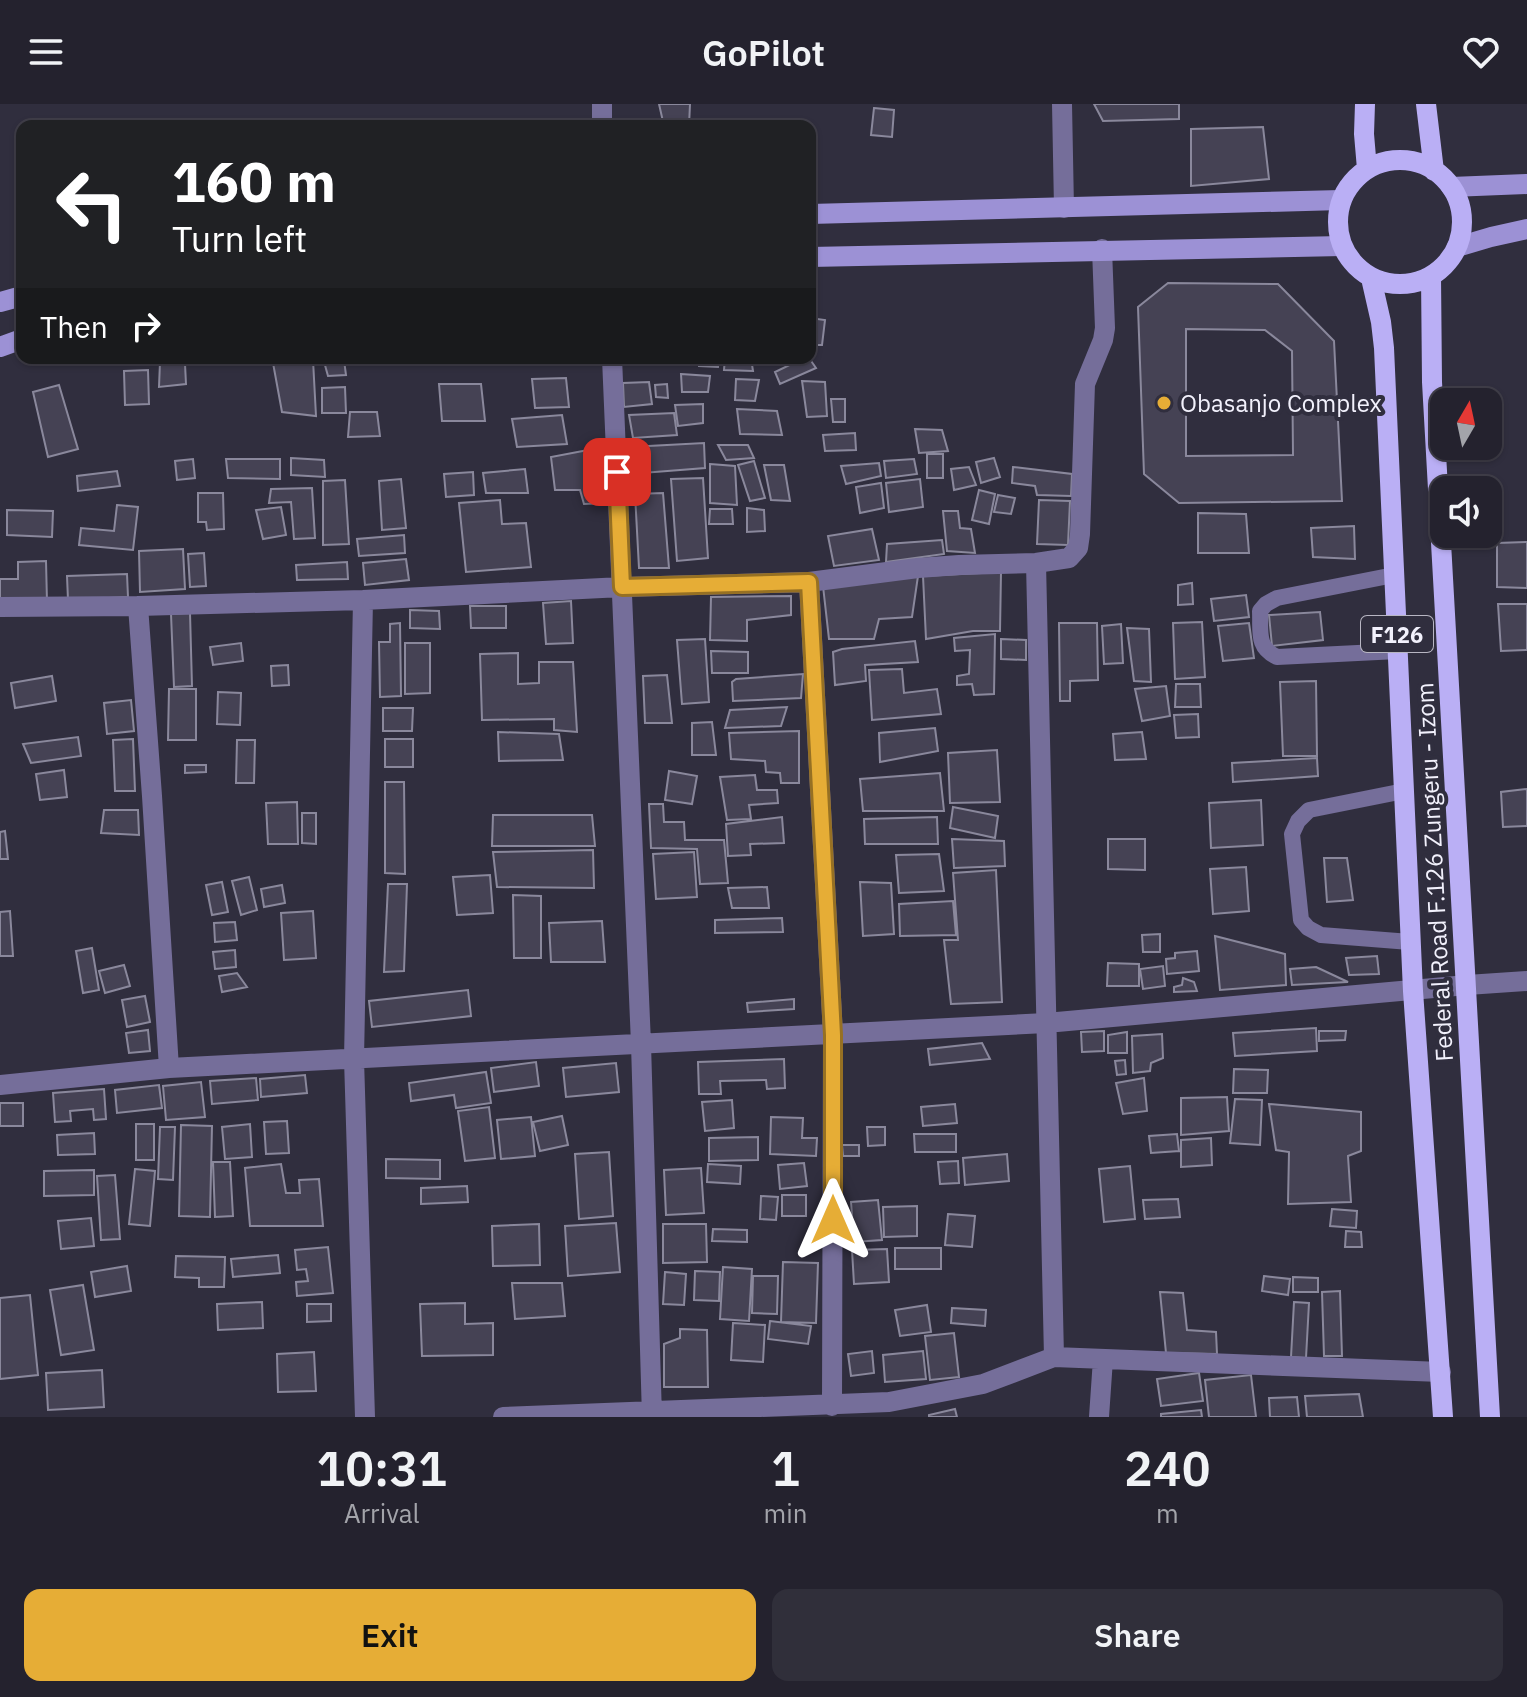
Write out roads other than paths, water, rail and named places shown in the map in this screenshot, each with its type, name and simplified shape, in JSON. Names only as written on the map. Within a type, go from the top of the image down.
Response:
[{"type":"main road","points":[[1365,104],[1367,169]]},
{"type":"main road","points":[[1426,104],[1434,171]]},
{"type":"main road","points":[[1401,160],[1419,163],[1434,171],[1451,187],[1460,205],[1462,226],[1457,247],[1446,263],[1431,276],[1412,283],[1391,284],[1371,278],[1354,264],[1342,246],[1337,224],[1341,200],[1354,180],[1367,169],[1384,162],[1401,160]]},
{"type":"main road","name":"Federal Road F.126 Zungeru - Izom","points":[[1431,276],[1432,398],[1490,1417]]},
{"type":"main road","name":"Federal Road F.126 Zungeru - Izom","points":[[1371,278],[1384,348],[1410,942],[1443,1417]]},
{"type":"street","points":[[1062,104],[1064,208]]},
{"type":"street","points":[[1451,187],[1527,184]]},
{"type":"street","points":[[816,214],[1341,200]]},
{"type":"street","points":[[1457,247],[1527,229]]},
{"type":"street","points":[[816,257],[1342,246]]},
{"type":"street","points":[[0,607],[363,600],[622,587],[809,582],[959,565],[1036,563],[1069,558],[1078,548],[1080,534],[1085,384],[1105,328],[1102,249]]},
{"type":"street","points":[[612,364],[641,1044],[651,1414]]},
{"type":"street","points":[[1036,563],[1054,1357]]},
{"type":"street","points":[[809,582],[833,1035],[832,1406]]},
{"type":"street","points":[[363,600],[354,1059],[365,1417]]},
{"type":"street","points":[[138,606],[169,1068]]},
{"type":"street","points":[[0,1085],[169,1068],[1046,1023],[1527,981]]},
{"type":"street","points":[[503,1417],[651,1414],[889,1402],[983,1384],[1054,1357],[1441,1372]]},
{"type":"street","points":[[1099,1417],[1103,1359]]},
{"type":"lane","points":[[1394,575],[1277,598],[1260,611],[1262,645],[1277,657],[1398,651]]},
{"type":"lane","points":[[1404,791],[1309,810],[1298,821],[1292,834],[1301,920],[1308,928],[1321,935],[1410,942]]},
{"type":"place","name":"Obasanjo Complex","points":[[1164,403]]}]
